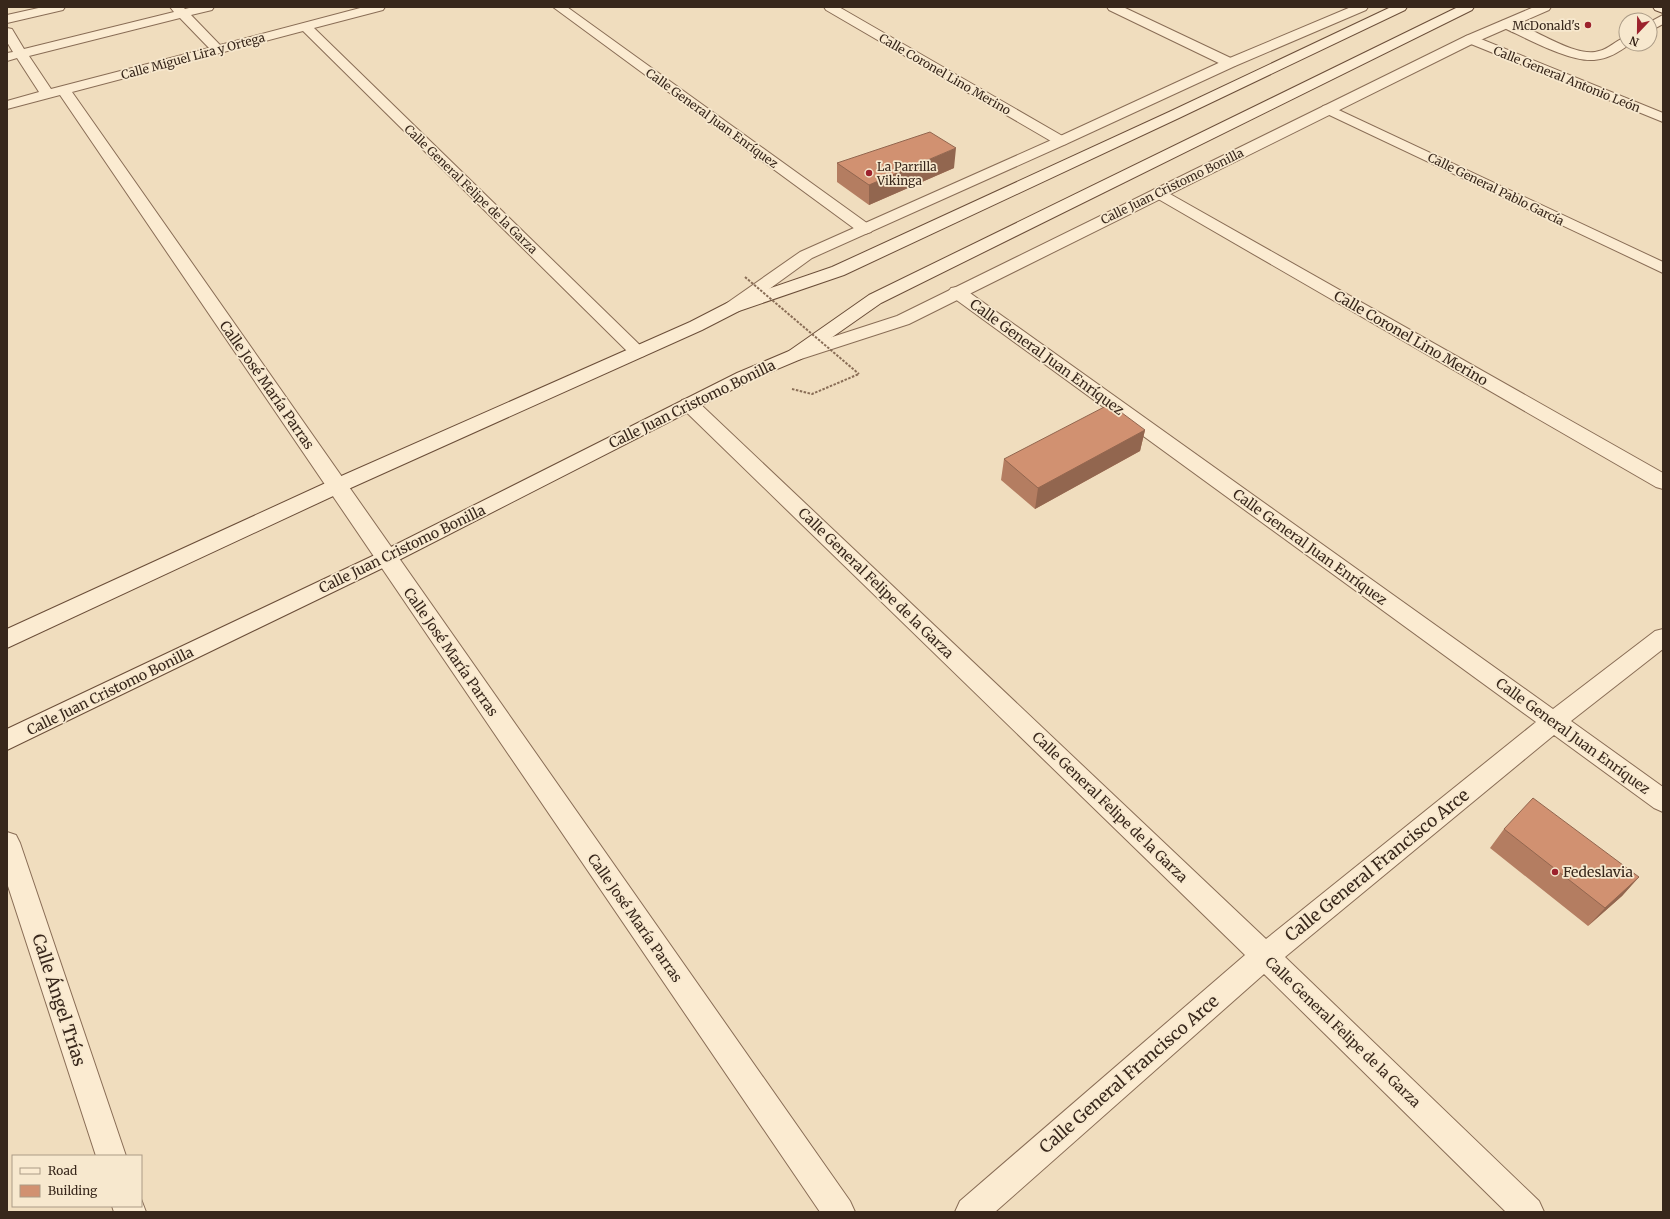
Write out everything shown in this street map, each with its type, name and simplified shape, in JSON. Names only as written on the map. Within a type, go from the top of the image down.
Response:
[{"type":"street","points":[[7,19],[59,7]]},
{"type":"street","points":[[7,57],[179,10],[208,7]]},
{"type":"street","name":"Calle General Juan Enríquez","points":[[559,7],[865,229]]},
{"type":"street","name":"Calle Coronel Lino Merino","points":[[830,7],[1061,141]]},
{"type":"street","points":[[1113,7],[1230,63]]},
{"type":"street","points":[[733,307],[806,255],[1061,141],[1230,63],[1362,7]]},
{"type":"street","points":[[7,639],[337,486],[696,326],[733,307],[838,271],[1174,115],[1401,7]]},
{"type":"street","name":"Calle Juan Cristomo Bonilla","points":[[795,355],[875,299],[1468,7]]},
{"type":"street","name":"Calle Juan Cristomo Bonilla","points":[[7,740],[386,558],[743,377],[795,355],[903,320],[956,292],[1471,39],[1545,7]]},
{"type":"street","points":[[1658,7],[1663,9]]},
{"type":"street","name":"Calle Miguel Lira y Ortega","points":[[7,105],[370,8]]},
{"type":"street","points":[[179,10],[217,49]]},
{"type":"street","points":[[1507,24],[1572,52],[1592,57],[1602,55],[1618,46]]},
{"type":"street","name":"Calle General Felipe de la Garza","points":[[305,26],[638,352]]},
{"type":"street","points":[[7,32],[47,94]]},
{"type":"street","name":"Calle General Antonio León","points":[[1471,39],[1663,118]]},
{"type":"street","name":"Calle José María Parras","points":[[63,90],[839,1212]]},
{"type":"street","name":"Calle General Pablo García","points":[[1328,109],[1663,268]]},
{"type":"street","name":"Calle Coronel Lino Merino","points":[[1158,193],[1663,482]]},
{"type":"street","name":"Calle General Juan Enríquez","points":[[956,292],[1663,801]]},
{"type":"street","name":"Calle General Felipe de la Garza","points":[[689,404],[1265,956],[1528,1212]]},
{"type":"street","name":"Calle General Francisco Arce","points":[[971,1212],[1265,956],[1553,722],[1663,637]]},
{"type":"street","name":"Calle Ángel Trías","points":[[7,844],[112,1155]]},
{"type":"path","points":[[745,277],[859,374],[812,394]]},
{"type":"building","points":[[930,132],[956,148],[869,185],[837,163]]},
{"type":"building","points":[[1110,404],[1145,430],[1038,488],[1004,459]]},
{"type":"building","points":[[1533,798],[1639,877],[1605,908],[1504,829]]},
{"type":"place","name":"McDonald's","points":[[1588,25]]},
{"type":"place","name":"La Parrilla Vikinga","points":[[869,173]]},
{"type":"place","name":"Fedeslavia","points":[[1555,872]]}]
